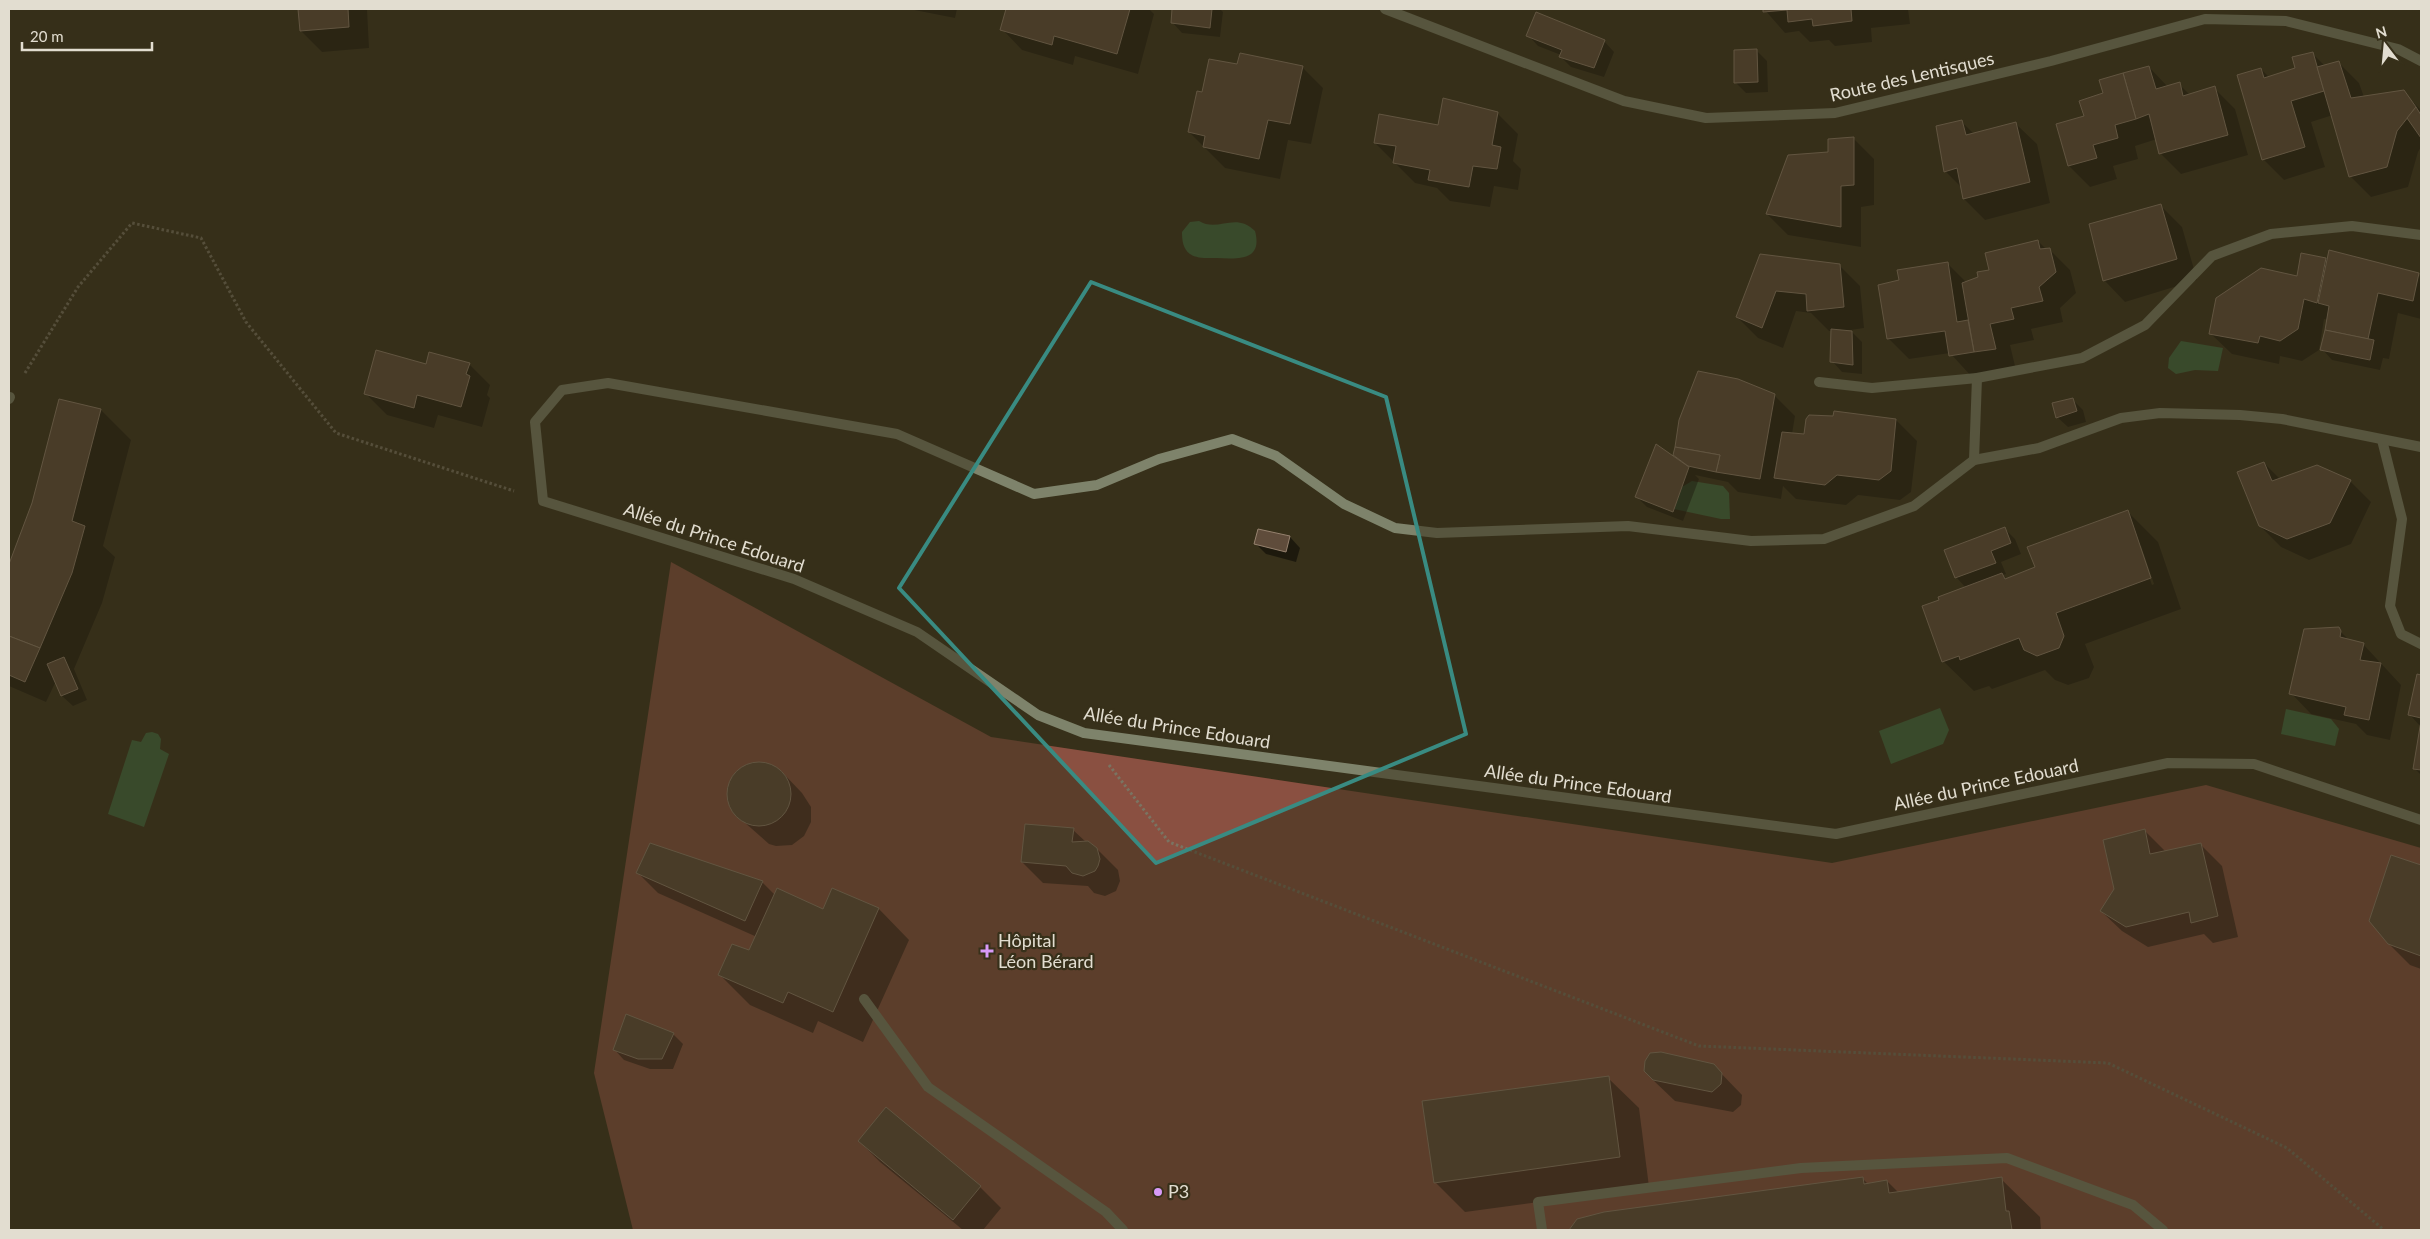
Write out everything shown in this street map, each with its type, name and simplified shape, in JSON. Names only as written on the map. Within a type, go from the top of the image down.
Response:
[{"type":"street","name":"Route des Lentisques","points":[[1385,9],[1624,100],[1706,118],[1835,113],[2051,61],[2205,19],[2286,22],[2398,49],[2421,61]]},
{"type":"street","points":[[1819,382],[1872,388],[1978,378],[2082,358],[2145,325],[2212,256],[2271,234],[2352,226],[2421,235]]},
{"type":"street","points":[[1974,460],[1978,378]]},
{"type":"street","points":[[543,501],[535,422],[562,390],[608,383],[897,434],[1034,494],[1097,485],[1159,459],[1232,439],[1276,456],[1344,504],[1394,528],[1437,533],[1628,526],[1751,541],[1824,539],[1914,506],[1974,460],[2039,448],[2121,418],[2160,413],[2240,415],[2282,419],[2421,447]]},
{"type":"street","points":[[2382,440],[2402,518],[2390,606],[2401,634],[2421,644]]},
{"type":"street","name":"Allée du Prince Edouard","points":[[543,501],[785,576],[821,590],[917,632],[1038,715],[1084,733],[1836,834],[2168,763],[2254,764],[2421,820]]},
{"type":"street","points":[[864,999],[928,1087],[1106,1212],[1123,1230]]},
{"type":"street","points":[[1542,1230],[1538,1202],[1801,1168],[2007,1158],[2133,1205],[2163,1230]]},
{"type":"path","points":[[9,398],[78,287],[132,223],[201,238],[246,322],[336,433],[543,501]]},
{"type":"path","points":[[1084,733],[1170,842],[1689,1043],[1708,1047],[2108,1063],[2287,1148],[2384,1230]]},
{"type":"highlighted area","points":[[1091,282],[1386,397],[1466,734],[1156,863],[899,588]]},
{"type":"shaded area","points":[[1199,221],[1213,225],[1234,222],[1248,225],[1255,231],[1257,241],[1255,248],[1252,253],[1240,258],[1193,256],[1184,247],[1182,232],[1190,222]]},
{"type":"shaded area","points":[[2181,341],[2223,348],[2218,371],[2195,370],[2176,374],[2168,368],[2169,358]]},
{"type":"shaded area","points":[[1692,481],[1723,486],[1729,493],[1730,519],[1721,519],[1674,509],[1682,487]]},
{"type":"shaded area","name":"Hôpital Léon Bérard","points":[[671,562],[991,737],[1832,863],[2206,785],[2421,848],[2421,1230],[633,1230],[594,1073]]},
{"type":"shaded area","points":[[1940,708],[1949,730],[1943,744],[1891,764],[1879,731]]},
{"type":"shaded area","points":[[2286,709],[2331,719],[2339,729],[2335,746],[2281,734]]},
{"type":"shaded area","points":[[146,733],[158,734],[161,739],[160,749],[169,754],[144,827],[108,814],[132,740],[141,742]]},
{"type":"building","points":[[298,9],[348,9],[349,27],[300,31]]},
{"type":"building","points":[[1006,9],[1130,9],[1117,54],[1054,36],[1052,45],[1000,30]]},
{"type":"building","points":[[1172,9],[1212,9],[1210,28],[1171,23]]},
{"type":"building","points":[[1763,9],[1851,9],[1852,21],[1813,26],[1812,19],[1788,22],[1787,10],[1763,12]]},
{"type":"building","points":[[1536,12],[1605,40],[1594,68],[1559,57],[1562,50],[1526,36]]},
{"type":"building","points":[[1757,49],[1758,82],[1734,83],[1734,50]]},
{"type":"building","points":[[2313,52],[2324,91],[2291,101],[2305,147],[2262,160],[2237,75],[2261,68],[2264,78],[2295,68],[2292,57]]},
{"type":"building","points":[[1240,53],[1303,66],[1290,124],[1268,120],[1259,159],[1203,147],[1205,136],[1188,132],[1197,91],[1202,92],[1209,59],[1237,64]]},
{"type":"building","points":[[2339,61],[2351,98],[2404,90],[2416,107],[2397,131],[2387,167],[2349,177],[2317,67]]},
{"type":"building","points":[[2149,66],[2156,89],[2180,82],[2183,96],[2215,86],[2228,135],[2159,154],[2149,114],[2136,119],[2123,73]]},
{"type":"building","points":[[2123,73],[2136,119],[2115,125],[2118,138],[2093,145],[2097,158],[2068,166],[2056,124],[2084,116],[2079,101],[2103,93],[2099,80]]},
{"type":"building","points":[[1443,98],[1498,112],[1492,145],[1501,147],[1497,169],[1473,166],[1469,187],[1428,180],[1430,170],[1393,163],[1396,146],[1374,143],[1379,114],[1438,125]]},
{"type":"building","points":[[2416,107],[2421,115],[2421,138],[2407,118]]},
{"type":"building","points":[[1962,120],[1966,135],[2016,122],[2030,182],[1963,199],[1957,168],[1944,172],[1936,126]]},
{"type":"building","points":[[1854,137],[1854,185],[1841,186],[1841,227],[1766,214],[1788,155],[1828,152],[1828,139]]},
{"type":"building","points":[[2161,204],[2177,259],[2103,281],[2089,224]]},
{"type":"building","points":[[2038,240],[2040,249],[2050,248],[2056,272],[2039,287],[2043,301],[2011,308],[2014,319],[1990,324],[1996,349],[1974,352],[1962,283],[1978,277],[1977,272],[1989,270],[1985,253]]},
{"type":"building","points":[[2329,250],[2419,273],[2413,301],[2378,293],[2368,339],[2325,330],[2329,306],[2318,303]]},
{"type":"building","points":[[2301,253],[2326,258],[2317,303],[2304,299],[2298,329],[2280,341],[2260,336],[2258,343],[2209,334],[2216,298],[2261,268],[2297,276]]},
{"type":"building","points":[[1760,254],[1840,264],[1844,307],[1807,311],[1806,294],[1776,291],[1762,328],[1736,317]]},
{"type":"building","points":[[1948,262],[1957,322],[1968,320],[1974,352],[1949,356],[1945,331],[1887,339],[1878,285],[1899,280],[1897,270]]},
{"type":"building","points":[[1831,329],[1852,331],[1853,365],[1830,362]]},
{"type":"building","points":[[2325,330],[2374,340],[2370,360],[2320,350]]},
{"type":"building","points":[[376,350],[426,364],[429,352],[470,363],[466,374],[470,376],[461,407],[417,395],[414,408],[364,394]]},
{"type":"building","points":[[1698,371],[1738,379],[1775,394],[1760,479],[1716,472],[1720,455],[1675,447],[1679,420]]},
{"type":"building","points":[[2073,398],[2077,411],[2056,418],[2052,403]]},
{"type":"building","points":[[59,399],[101,409],[72,521],[85,526],[72,573],[40,648],[9,636],[9,564],[32,503]]},
{"type":"building","points":[[1834,411],[1896,419],[1891,471],[1879,480],[1837,475],[1825,485],[1774,478],[1782,432],[1804,434],[1806,419],[1809,415],[1833,416]]},
{"type":"building","points":[[1656,444],[1689,467],[1673,512],[1635,497]]},
{"type":"building","points":[[1675,447],[1720,455],[1716,472],[1688,466],[1673,455]]},
{"type":"building","points":[[2264,462],[2272,481],[2317,465],[2351,480],[2330,523],[2287,539],[2259,526],[2237,472]]},
{"type":"building","points":[[2128,510],[2151,578],[2056,613],[2064,636],[2059,648],[2037,656],[2024,650],[2019,638],[1960,660],[1959,656],[1942,662],[1922,606],[1939,600],[1938,597],[2002,573],[2005,579],[2035,567],[2027,547]]},
{"type":"building","points":[[2005,527],[2011,543],[1991,551],[1996,563],[1955,578],[1944,550]]},
{"type":"building","points":[[1258,529],[1290,536],[1286,552],[1254,544]]},
{"type":"building","points":[[2339,627],[2341,631],[2340,637],[2364,643],[2360,660],[2381,663],[2369,720],[2344,715],[2346,707],[2289,694],[2304,629]]},
{"type":"building","points":[[9,636],[40,648],[25,682],[9,675]]},
{"type":"building","points":[[64,657],[78,689],[61,696],[47,664]]},
{"type":"building","points":[[2417,674],[2421,675],[2421,718],[2408,715]]},
{"type":"building","points":[[2421,721],[2421,770],[2413,769]]},
{"type":"building","points":[[753,762],[765,762],[782,771],[789,782],[791,794],[789,806],[782,817],[765,826],[753,826],[741,821],[732,812],[727,800],[727,788],[732,776],[741,767]]},
{"type":"building","points":[[1025,824],[1074,828],[1072,842],[1088,841],[1097,848],[1100,859],[1095,871],[1083,876],[1072,873],[1066,866],[1021,862]]},
{"type":"building","points":[[2145,829],[2150,854],[2201,843],[2218,916],[2191,923],[2189,912],[2126,927],[2100,911],[2114,889],[2103,840]]},
{"type":"building","points":[[650,843],[763,881],[745,921],[636,873]]},
{"type":"building","points":[[2391,855],[2421,865],[2421,956],[2388,944],[2369,921]]},
{"type":"building","points":[[777,888],[823,909],[832,888],[879,908],[833,1012],[788,992],[783,1003],[718,975],[732,944],[749,950]]},
{"type":"building","points":[[626,1014],[674,1033],[662,1059],[638,1059],[613,1050]]},
{"type":"building","points":[[1661,1052],[1714,1064],[1722,1073],[1721,1084],[1712,1092],[1653,1080],[1644,1071],[1645,1061],[1650,1053]]},
{"type":"building","points":[[1609,1076],[1620,1157],[1434,1183],[1422,1101]]},
{"type":"building","points":[[886,1107],[981,1186],[953,1220],[858,1141]]},
{"type":"building","points":[[1863,1177],[1864,1184],[1887,1180],[1889,1193],[2002,1177],[2006,1211],[2009,1211],[2012,1230],[1569,1230],[1577,1219],[1604,1212]]},
{"type":"place","name":"Hôpital Léon Bérard","points":[[987,951]]},
{"type":"place","name":"P3","points":[[1158,1192]]}]
